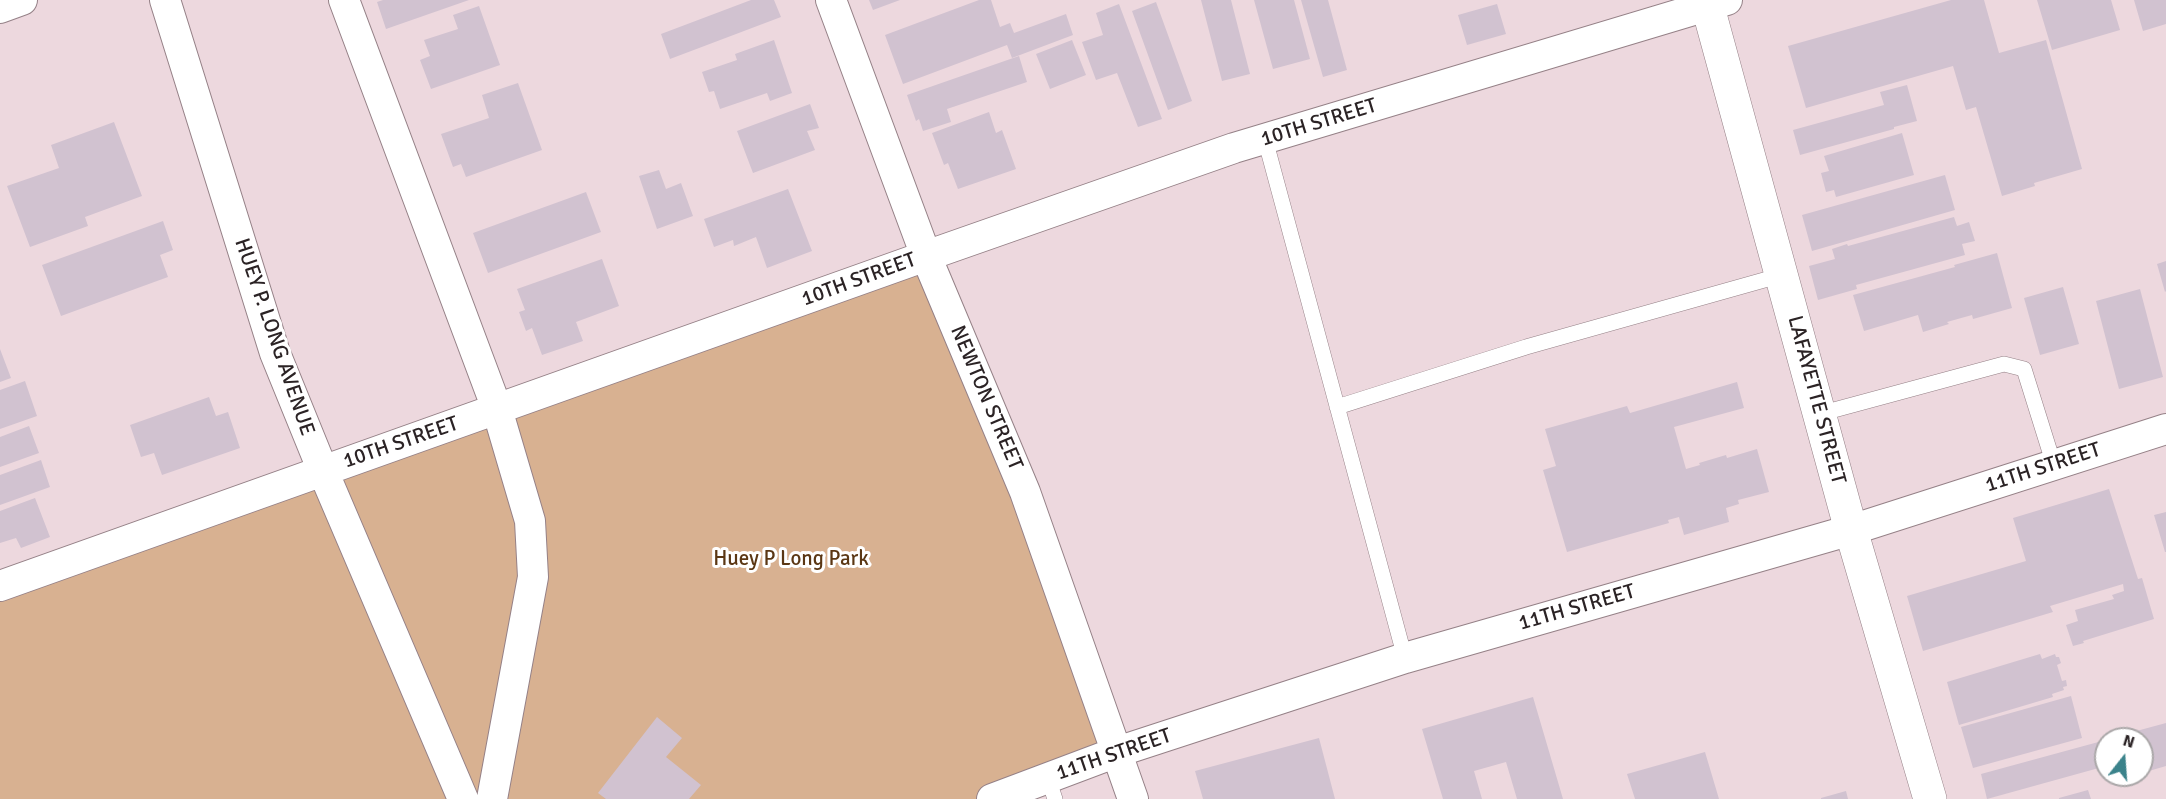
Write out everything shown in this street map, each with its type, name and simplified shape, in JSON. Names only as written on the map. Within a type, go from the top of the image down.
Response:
[{"type":"main road","name":"LAFAYETTE STREET","points":[[1714,2],[1819,414],[1930,799]]},
{"type":"street","points":[[0,8],[22,0]]},
{"type":"street","name":"HUEY P. LONG AVENUE","points":[[165,0],[275,353],[322,471],[463,799]]},
{"type":"street","points":[[344,0],[497,409],[531,522],[533,578],[492,799]]},
{"type":"street","name":"NEWTON STREET","points":[[831,0],[926,256],[1025,492],[1133,799]]},
{"type":"street","name":"10TH STREET","points":[[0,586],[1223,152],[1714,2]]},
{"type":"street","name":"11TH STREET","points":[[992,799],[1052,789],[1117,752],[1405,658],[1851,530],[2166,429]]},
{"type":"lane","points":[[1265,140],[1405,658]]},
{"type":"lane","points":[[1337,407],[1526,347],[1782,274]]},
{"type":"lane","points":[[1819,414],[2004,364],[2024,369],[2054,465]]},
{"type":"green space","name":"Huey P Long Park","points":[[926,256],[1117,752],[990,799],[0,799],[0,586]]},
{"type":"building","points":[[383,0],[469,0],[386,29],[377,2]]},
{"type":"building","points":[[751,0],[774,0],[781,17],[670,59],[661,34]]},
{"type":"building","points":[[869,0],[900,0],[873,10]]},
{"type":"building","points":[[979,0],[991,0],[1000,27],[1010,23],[1014,33],[1066,14],[1073,35],[1012,58],[1007,45],[903,84],[885,35]]},
{"type":"building","points":[[1201,0],[1231,0],[1250,74],[1222,81]]},
{"type":"building","points":[[1254,0],[1294,0],[1310,59],[1273,69]]},
{"type":"building","points":[[1301,0],[1328,0],[1347,70],[1323,77]]},
{"type":"building","points":[[1951,0],[1984,0],[1999,53],[2046,40],[2082,169],[2034,183],[2035,186],[2002,196],[1976,107],[1966,110],[1953,66],[1806,108],[1788,46]]},
{"type":"building","points":[[2037,0],[2111,0],[2120,30],[2052,50]]},
{"type":"building","points":[[2134,0],[2166,0],[2166,24],[2143,31]]},
{"type":"building","points":[[1156,2],[1192,101],[1168,110],[1132,11]]},
{"type":"building","points":[[1119,4],[1162,119],[1138,127],[1117,73],[1096,80],[1082,42],[1103,35],[1096,13]]},
{"type":"building","points":[[1497,4],[1506,34],[1467,45],[1458,15]]},
{"type":"building","points":[[479,6],[500,65],[431,89],[420,60],[430,56],[424,40],[458,29],[453,15]]},
{"type":"building","points":[[774,40],[792,93],[770,101],[767,93],[720,109],[714,91],[709,92],[702,72],[737,60],[735,54]]},
{"type":"building","points":[[1072,40],[1086,75],[1050,89],[1036,54]]},
{"type":"building","points":[[1019,56],[1027,82],[947,109],[951,122],[923,131],[919,119],[916,121],[907,95]]},
{"type":"building","points":[[518,83],[542,150],[466,177],[461,164],[453,167],[441,134],[489,118],[482,95]]},
{"type":"building","points":[[1907,85],[1917,121],[1800,155],[1793,130],[1884,105],[1880,92]]},
{"type":"building","points":[[810,104],[819,128],[807,131],[815,150],[753,173],[737,131]]},
{"type":"building","points":[[989,112],[996,133],[1002,130],[1016,169],[958,189],[948,163],[944,165],[932,133]]},
{"type":"building","points":[[114,122],[142,196],[85,217],[88,226],[30,247],[7,186],[59,168],[51,145]]},
{"type":"building","points":[[1902,133],[1914,175],[1836,197],[1834,190],[1826,192],[1821,173],[1829,171],[1824,156]]},
{"type":"building","points":[[659,170],[666,189],[681,183],[693,216],[657,229],[639,176]]},
{"type":"building","points":[[1945,175],[1955,210],[1812,251],[1802,215]]},
{"type":"building","points":[[788,189],[812,251],[767,268],[756,237],[734,246],[733,240],[714,247],[704,219]]},
{"type":"building","points":[[586,192],[601,232],[488,273],[473,233]]},
{"type":"building","points":[[1954,217],[1957,226],[1969,222],[1975,241],[1962,244],[1965,255],[1856,285],[1857,289],[1818,300],[1809,266],[1835,259],[1832,249]]},
{"type":"building","points":[[163,221],[173,250],[160,255],[168,277],[61,316],[42,265]]},
{"type":"building","points":[[1997,253],[2012,308],[1973,319],[1972,315],[1923,332],[1918,315],[1864,331],[1853,295]]},
{"type":"building","points":[[602,259],[619,306],[576,322],[583,341],[542,355],[532,328],[526,331],[519,312],[525,310],[517,289]]},
{"type":"building","points":[[2166,261],[2166,291],[2165,292],[2157,264]]},
{"type":"building","points":[[2063,287],[2079,344],[2040,355],[2024,298]]},
{"type":"building","points":[[2140,289],[2163,377],[2119,389],[2096,301]]},
{"type":"building","points":[[0,349],[11,378],[0,382]]},
{"type":"building","points":[[25,381],[37,416],[0,429],[0,390]]},
{"type":"building","points":[[1737,382],[1744,408],[1674,427],[1686,469],[1726,455],[1727,458],[1757,449],[1769,492],[1738,500],[1739,504],[1726,508],[1729,522],[1684,535],[1679,517],[1668,520],[1669,523],[1567,552],[1543,470],[1556,466],[1545,429],[1627,406],[1630,413]]},
{"type":"building","points":[[209,397],[216,416],[228,412],[240,448],[162,475],[154,453],[141,457],[130,425]]},
{"type":"building","points":[[29,426],[39,453],[0,467],[0,437]]},
{"type":"building","points":[[41,460],[50,487],[0,505],[0,475]]},
{"type":"building","points":[[2109,489],[2138,579],[2142,578],[2154,619],[2073,646],[2066,625],[2078,621],[2075,610],[2114,599],[2112,595],[2124,591],[2123,584],[2050,606],[2053,612],[1923,651],[1907,596],[2026,561],[2013,518]]},
{"type":"building","points":[[35,498],[50,537],[21,548],[16,538],[0,543],[0,511]]},
{"type":"building","points":[[2166,512],[2166,552],[2165,552],[2154,515]]},
{"type":"building","points":[[2040,654],[2042,659],[2055,654],[2059,657],[2061,663],[2057,665],[2062,681],[2066,680],[2067,686],[2063,687],[2064,690],[2052,694],[2053,697],[1959,725],[1947,682]]},
{"type":"building","points":[[2071,696],[2082,738],[1973,768],[1961,727]]},
{"type":"building","points":[[1533,697],[1563,799],[1517,799],[1506,762],[1474,771],[1482,799],[1443,799],[1422,729]]},
{"type":"building","points":[[657,717],[682,738],[666,757],[701,785],[689,799],[606,799],[598,793]]},
{"type":"building","points":[[2166,723],[2166,766],[2154,770],[2154,727],[2151,727]]},
{"type":"building","points":[[1319,738],[1335,799],[1203,799],[1195,771]]},
{"type":"building","points":[[2094,743],[2094,769],[1987,799],[1981,774]]},
{"type":"building","points":[[1705,752],[1719,799],[1635,799],[1627,774]]},
{"type":"building","points":[[2088,790],[2091,799],[2059,799],[2059,798]]},
{"type":"building","points":[[1846,791],[1848,799],[1821,799],[1821,798]]}]
